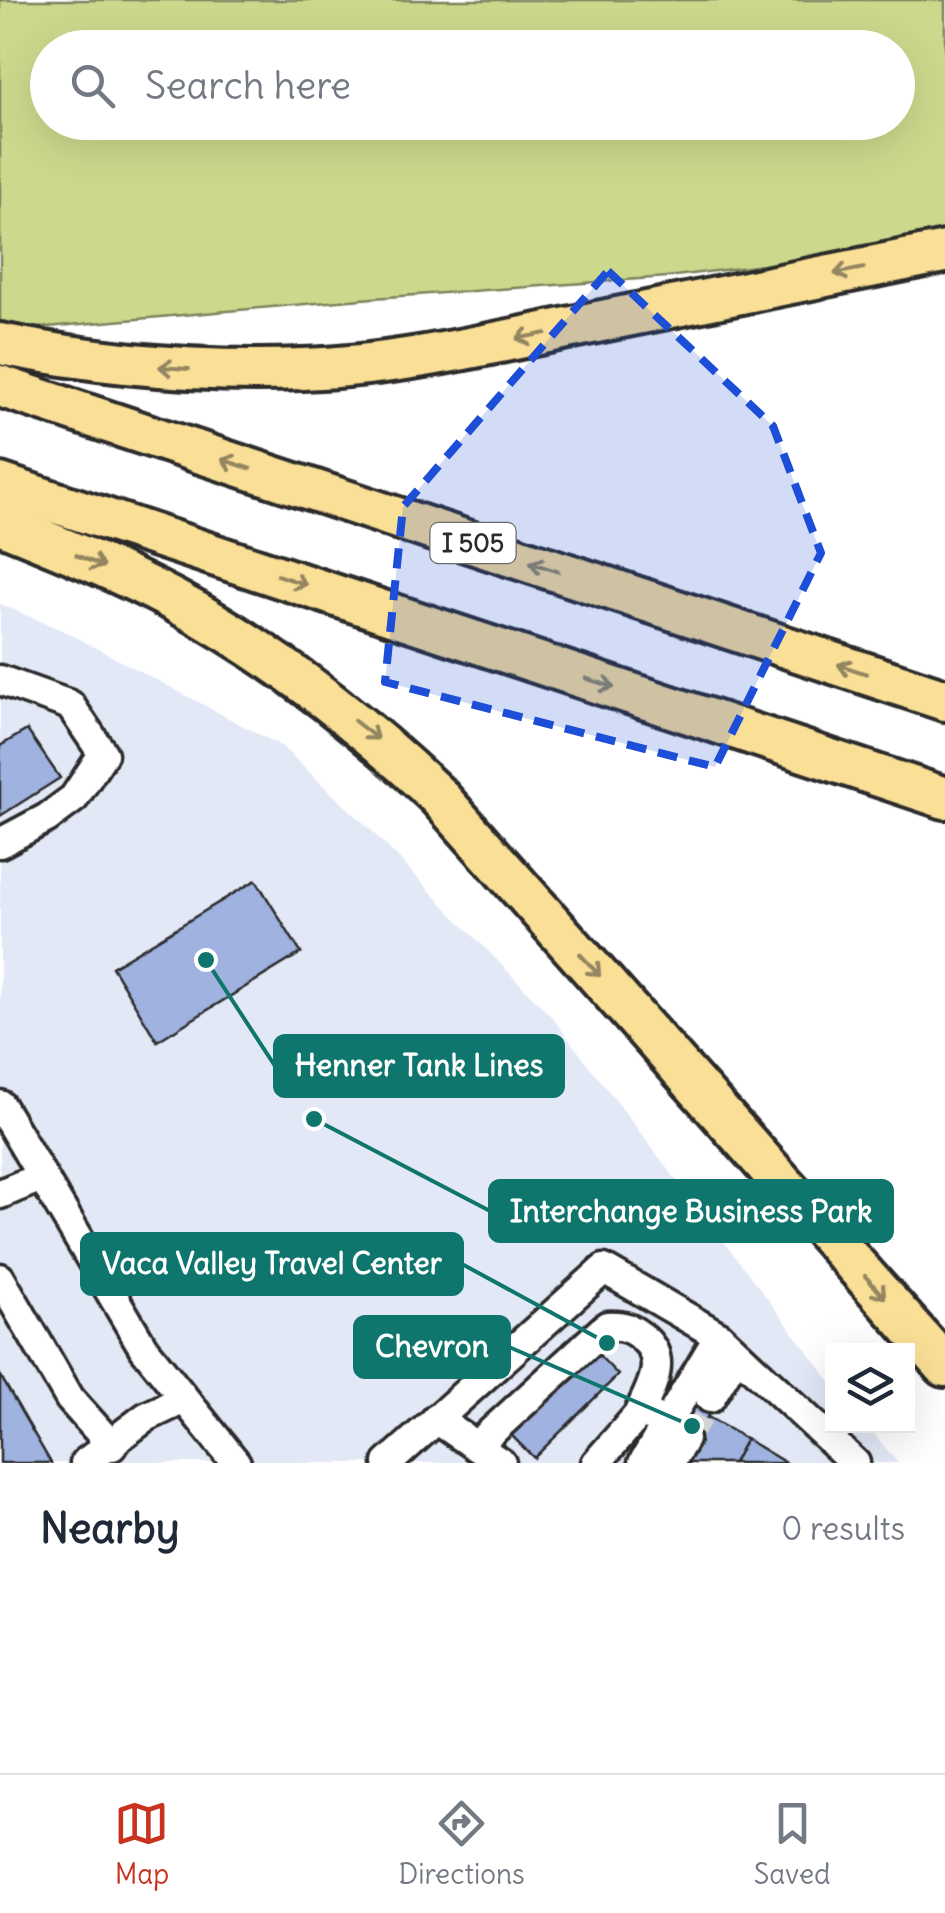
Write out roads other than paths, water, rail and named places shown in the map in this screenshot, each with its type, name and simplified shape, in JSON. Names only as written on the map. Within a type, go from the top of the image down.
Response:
[{"type":"highway","points":[[0,344],[92,360],[210,370],[304,369],[387,362],[945,252]]},
{"type":"highway","name":"I 505","points":[[0,386],[945,700]]},
{"type":"highway","points":[[0,484],[945,798]]},
{"type":"highway","points":[[0,523],[98,564],[188,608],[303,681],[382,742],[438,796],[945,1366]]},
{"type":"street","points":[[0,680],[70,705],[103,754],[74,798],[47,818],[0,843]]},
{"type":"street","points":[[0,1104],[143,1347],[236,1463]]},
{"type":"street","points":[[0,1194],[41,1178]]},
{"type":"street","points":[[388,1463],[604,1269],[728,1345],[855,1463]]},
{"type":"street","points":[[0,1278],[70,1399],[112,1446]]},
{"type":"street","points":[[476,1446],[607,1326],[629,1328],[654,1348],[658,1363],[638,1415],[596,1463]]},
{"type":"street","points":[[710,1398],[728,1345]]},
{"type":"street","points":[[644,1463],[675,1440],[728,1345]]},
{"type":"street","points":[[86,1463],[146,1417],[184,1399]]},
{"type":"street","points":[[638,1415],[675,1440]]},
{"type":"street","points":[[436,1419],[500,1463]]},
{"type":"tunnel","points":[[684,1439],[710,1398]]},
{"type":"place","name":"Henner Tank Lines","points":[[206,960]]},
{"type":"place","name":"Interchange Business Park","points":[[314,1119]]},
{"type":"place","name":"Vaca Valley Travel Center","points":[[607,1343]]},
{"type":"place","name":"Chevron","points":[[692,1426]]}]
